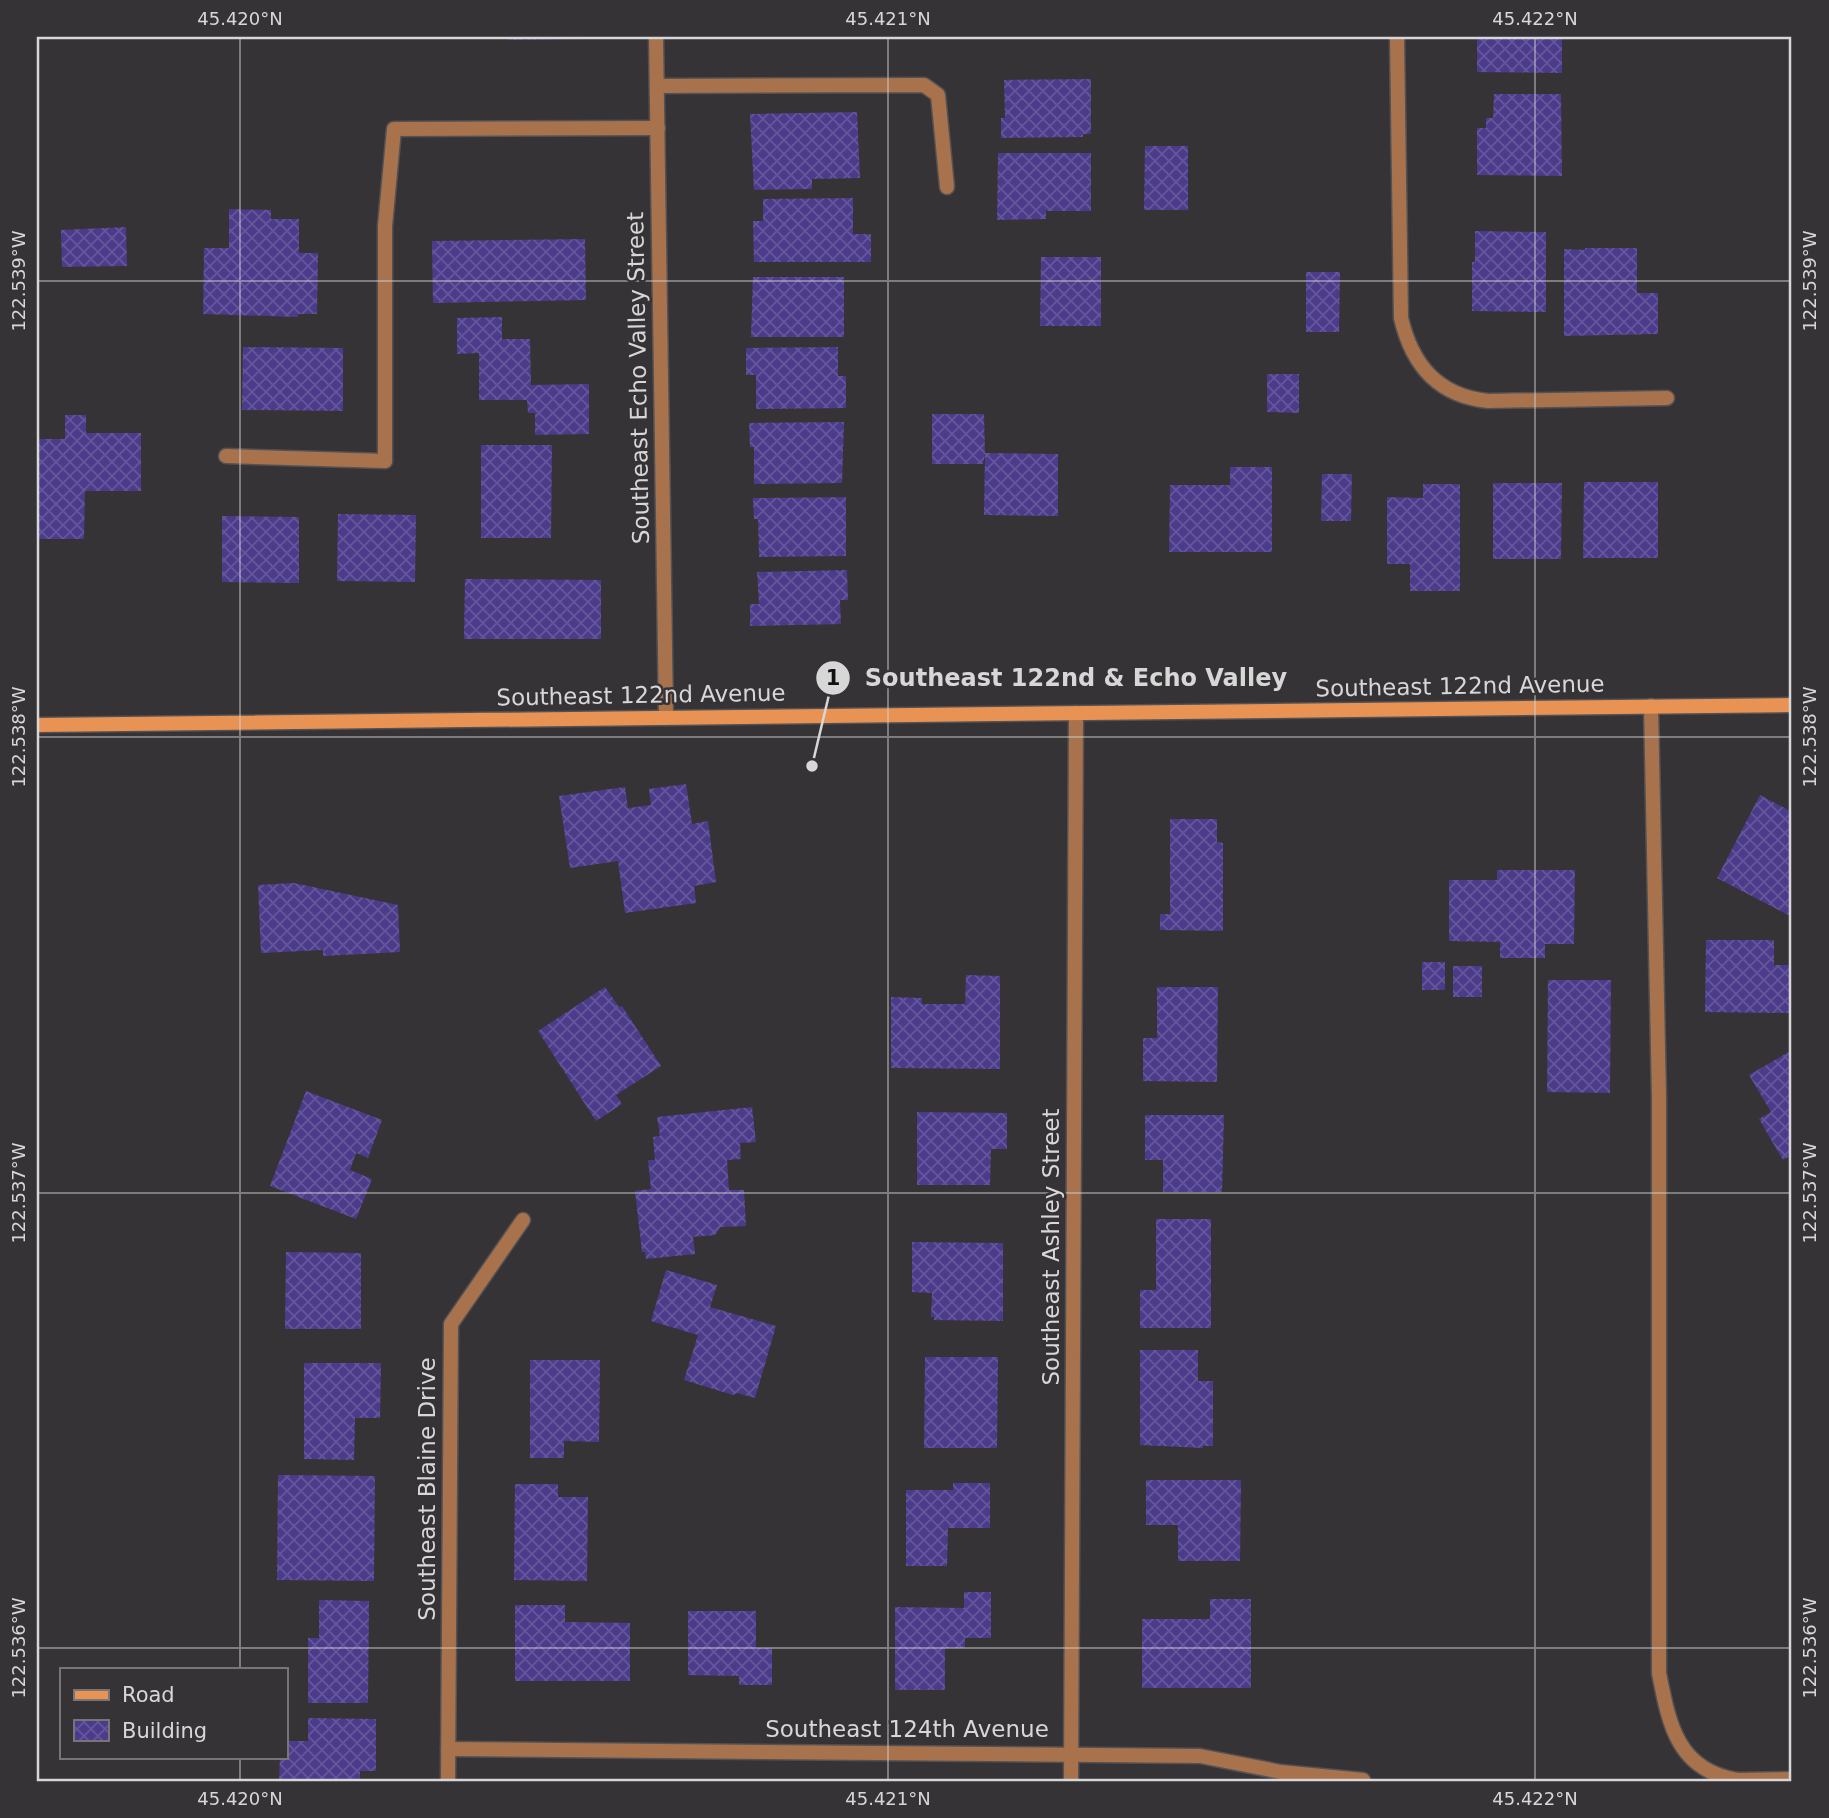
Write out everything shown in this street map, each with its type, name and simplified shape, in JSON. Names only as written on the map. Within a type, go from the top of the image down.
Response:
[{"type":"main road","name":"Southeast 122nd Avenue","points":[[37,725],[1792,705]]},
{"type":"street","name":"Southeast Echo Valley Street","points":[[656,37],[666,718]]},
{"type":"street","points":[[1397,37],[1401,318],[1406,340],[1428,375],[1448,389],[1468,399],[1478,400],[1667,398]]},
{"type":"street","points":[[657,86],[925,85],[938,95],[947,187]]},
{"type":"street","points":[[226,456],[385,461],[385,226],[394,129],[658,128]]},
{"type":"street","points":[[1651,706],[1659,1098],[1659,1673],[1671,1728],[1682,1750],[1698,1765],[1718,1777],[1737,1780],[1792,1779]]},
{"type":"street","name":"Southeast Ashley Street","points":[[1071,1781],[1076,713]]},
{"type":"street","name":"Southeast Blaine Drive","points":[[448,1781],[451,1324],[523,1220]]},
{"type":"street","name":"Southeast 124th Avenue","points":[[448,1749],[1199,1756],[1281,1772],[1363,1780]]},
{"type":"building","points":[[508,37],[583,37],[583,39],[508,40]]},
{"type":"building","points":[[1477,37],[1562,37],[1562,73],[1477,72]]},
{"type":"building","points":[[1091,79],[1091,134],[1083,134],[1083,137],[1001,138],[1001,118],[1005,118],[1004,80]]},
{"type":"building","points":[[1494,94],[1561,94],[1562,176],[1477,175],[1477,128],[1486,128],[1486,118],[1493,118]]},
{"type":"building","points":[[857,112],[860,178],[812,179],[812,189],[754,190],[750,114]]},
{"type":"building","points":[[1145,146],[1188,146],[1188,210],[1144,210]]},
{"type":"building","points":[[998,153],[1091,153],[1091,211],[1046,211],[1046,219],[997,220]]},
{"type":"building","points":[[853,198],[853,234],[871,234],[871,262],[754,262],[753,221],[763,221],[763,199]]},
{"type":"building","points":[[229,209],[271,210],[271,219],[299,219],[299,253],[318,253],[317,314],[298,314],[298,317],[203,314],[204,248],[229,248]]},
{"type":"building","points":[[126,227],[127,266],[62,267],[61,230]]},
{"type":"building","points":[[1475,231],[1546,232],[1546,312],[1472,311]]},
{"type":"building","points":[[585,239],[586,300],[433,303],[432,241]]},
{"type":"building","points":[[1637,248],[1637,293],[1658,293],[1658,334],[1564,336],[1564,249]]},
{"type":"building","points":[[1041,257],[1101,257],[1101,326],[1040,326]]},
{"type":"building","points":[[1306,272],[1340,272],[1339,332],[1306,332]]},
{"type":"building","points":[[753,277],[844,277],[844,337],[751,337]]},
{"type":"building","points":[[502,317],[502,339],[530,339],[531,385],[589,384],[589,434],[535,435],[535,413],[528,413],[527,400],[479,400],[479,353],[457,354],[457,318]]},
{"type":"building","points":[[243,347],[343,348],[343,411],[242,410]]},
{"type":"building","points":[[838,347],[838,376],[846,376],[846,408],[756,409],[756,375],[746,375],[746,348]]},
{"type":"building","points":[[1267,374],[1299,374],[1299,413],[1267,412]]},
{"type":"building","points":[[932,414],[984,414],[985,453],[1058,454],[1058,516],[984,515],[985,454],[983,464],[932,464]]},
{"type":"building","points":[[65,415],[86,415],[86,433],[141,433],[141,491],[85,491],[84,539],[37,539],[37,439],[65,439]]},
{"type":"building","points":[[844,422],[842,483],[754,484],[754,447],[750,447],[749,423]]},
{"type":"building","points":[[481,445],[552,445],[551,538],[481,538]]},
{"type":"building","points":[[1230,467],[1272,467],[1272,552],[1169,552],[1170,485],[1230,485]]},
{"type":"building","points":[[1322,474],[1352,474],[1351,521],[1321,521]]},
{"type":"building","points":[[1584,482],[1658,482],[1658,558],[1583,558]]},
{"type":"building","points":[[1493,483],[1562,483],[1561,559],[1493,559]]},
{"type":"building","points":[[1423,484],[1460,484],[1460,591],[1410,591],[1410,564],[1387,564],[1387,497],[1423,498]]},
{"type":"building","points":[[846,497],[846,556],[759,557],[758,519],[754,519],[753,498]]},
{"type":"building","points":[[338,514],[416,515],[415,582],[337,581]]},
{"type":"building","points":[[222,516],[299,517],[299,583],[222,582]]},
{"type":"building","points":[[847,570],[848,600],[840,600],[841,624],[750,626],[750,604],[759,604],[757,572]]},
{"type":"building","points":[[465,579],[601,580],[601,639],[464,639]]},
{"type":"building","points":[[686,784],[692,824],[708,821],[716,882],[694,886],[696,903],[625,913],[618,861],[570,868],[559,796],[625,787],[628,808],[651,805],[649,789]]},
{"type":"building","points":[[1760,795],[1792,812],[1792,917],[1717,878]]},
{"type":"building","points":[[1170,819],[1217,819],[1217,842],[1223,843],[1223,931],[1160,930],[1160,914],[1170,914]]},
{"type":"building","points":[[1497,870],[1575,870],[1574,944],[1545,944],[1545,958],[1500,958],[1500,942],[1449,941],[1449,880],[1497,880]]},
{"type":"building","points":[[294,883],[398,905],[400,952],[323,956],[323,950],[261,953],[258,885]]},
{"type":"building","points":[[1706,940],[1774,940],[1774,965],[1791,965],[1790,1013],[1705,1012]]},
{"type":"building","points":[[1422,962],[1445,962],[1445,990],[1422,990]]},
{"type":"building","points":[[1453,966],[1482,966],[1482,997],[1453,997]]},
{"type":"building","points":[[966,975],[1000,976],[1000,1069],[891,1068],[891,997],[922,998],[922,1004],[965,1004]]},
{"type":"building","points":[[1548,980],[1611,980],[1610,1093],[1547,1092]]},
{"type":"building","points":[[605,987],[619,1007],[622,1006],[661,1066],[616,1095],[622,1104],[596,1121],[538,1031]]},
{"type":"building","points":[[1157,987],[1218,987],[1217,1082],[1143,1081],[1143,1038],[1157,1038]]},
{"type":"building","points":[[1792,1050],[1792,1155],[1783,1160],[1759,1119],[1771,1112],[1749,1075]]},
{"type":"building","points":[[306,1091],[382,1120],[368,1158],[356,1153],[350,1170],[372,1179],[356,1219],[270,1186]]},
{"type":"building","points":[[752,1107],[756,1142],[740,1143],[741,1159],[727,1160],[729,1190],[744,1190],[746,1226],[721,1227],[715,1235],[693,1237],[695,1254],[646,1259],[645,1252],[642,1252],[635,1191],[651,1189],[648,1160],[655,1160],[653,1137],[660,1136],[657,1117]]},
{"type":"building","points":[[917,1112],[1007,1113],[1007,1149],[991,1149],[990,1185],[917,1185]]},
{"type":"building","points":[[1145,1115],[1224,1115],[1222,1192],[1163,1192],[1163,1160],[1145,1160]]},
{"type":"building","points":[[1156,1219],[1211,1219],[1211,1328],[1140,1328],[1140,1290],[1156,1290]]},
{"type":"building","points":[[912,1242],[1003,1243],[1003,1321],[934,1320],[934,1317],[931,1317],[932,1293],[912,1292]]},
{"type":"building","points":[[286,1252],[361,1253],[361,1329],[285,1329]]},
{"type":"building","points":[[666,1270],[717,1285],[710,1307],[776,1326],[755,1398],[737,1393],[733,1395],[684,1380],[698,1335],[651,1321]]},
{"type":"building","points":[[1140,1350],[1198,1350],[1198,1381],[1213,1381],[1213,1446],[1203,1448],[1140,1445]]},
{"type":"building","points":[[925,1357],[998,1357],[997,1448],[924,1448]]},
{"type":"building","points":[[530,1360],[600,1360],[599,1442],[564,1441],[564,1458],[530,1458]]},
{"type":"building","points":[[304,1363],[381,1363],[380,1418],[355,1418],[354,1460],[304,1459]]},
{"type":"building","points":[[278,1475],[375,1476],[374,1581],[277,1580]]},
{"type":"building","points":[[1146,1480],[1241,1480],[1240,1561],[1178,1561],[1178,1525],[1146,1525]]},
{"type":"building","points":[[953,1483],[990,1483],[990,1528],[948,1528],[947,1566],[906,1566],[906,1490],[953,1490]]},
{"type":"building","points":[[515,1484],[558,1484],[558,1497],[588,1497],[587,1581],[514,1580]]},
{"type":"building","points":[[964,1592],[991,1592],[991,1638],[965,1638],[965,1648],[945,1648],[945,1690],[895,1690],[895,1607],[964,1608]]},
{"type":"building","points":[[1210,1599],[1251,1599],[1251,1688],[1142,1688],[1142,1619],[1210,1619]]},
{"type":"building","points":[[319,1600],[369,1601],[368,1703],[308,1703],[308,1638],[319,1638]]},
{"type":"building","points":[[515,1605],[565,1605],[565,1622],[630,1623],[630,1681],[515,1681]]},
{"type":"building","points":[[688,1611],[756,1611],[756,1648],[772,1648],[772,1685],[739,1685],[739,1676],[688,1675]]},
{"type":"building","points":[[308,1718],[376,1719],[376,1771],[360,1771],[360,1781],[279,1781],[280,1758],[287,1758],[287,1741],[308,1741]]},
{"type":"place","name":"Southeast 122nd & Echo Valley","points":[[812,766]]}]
